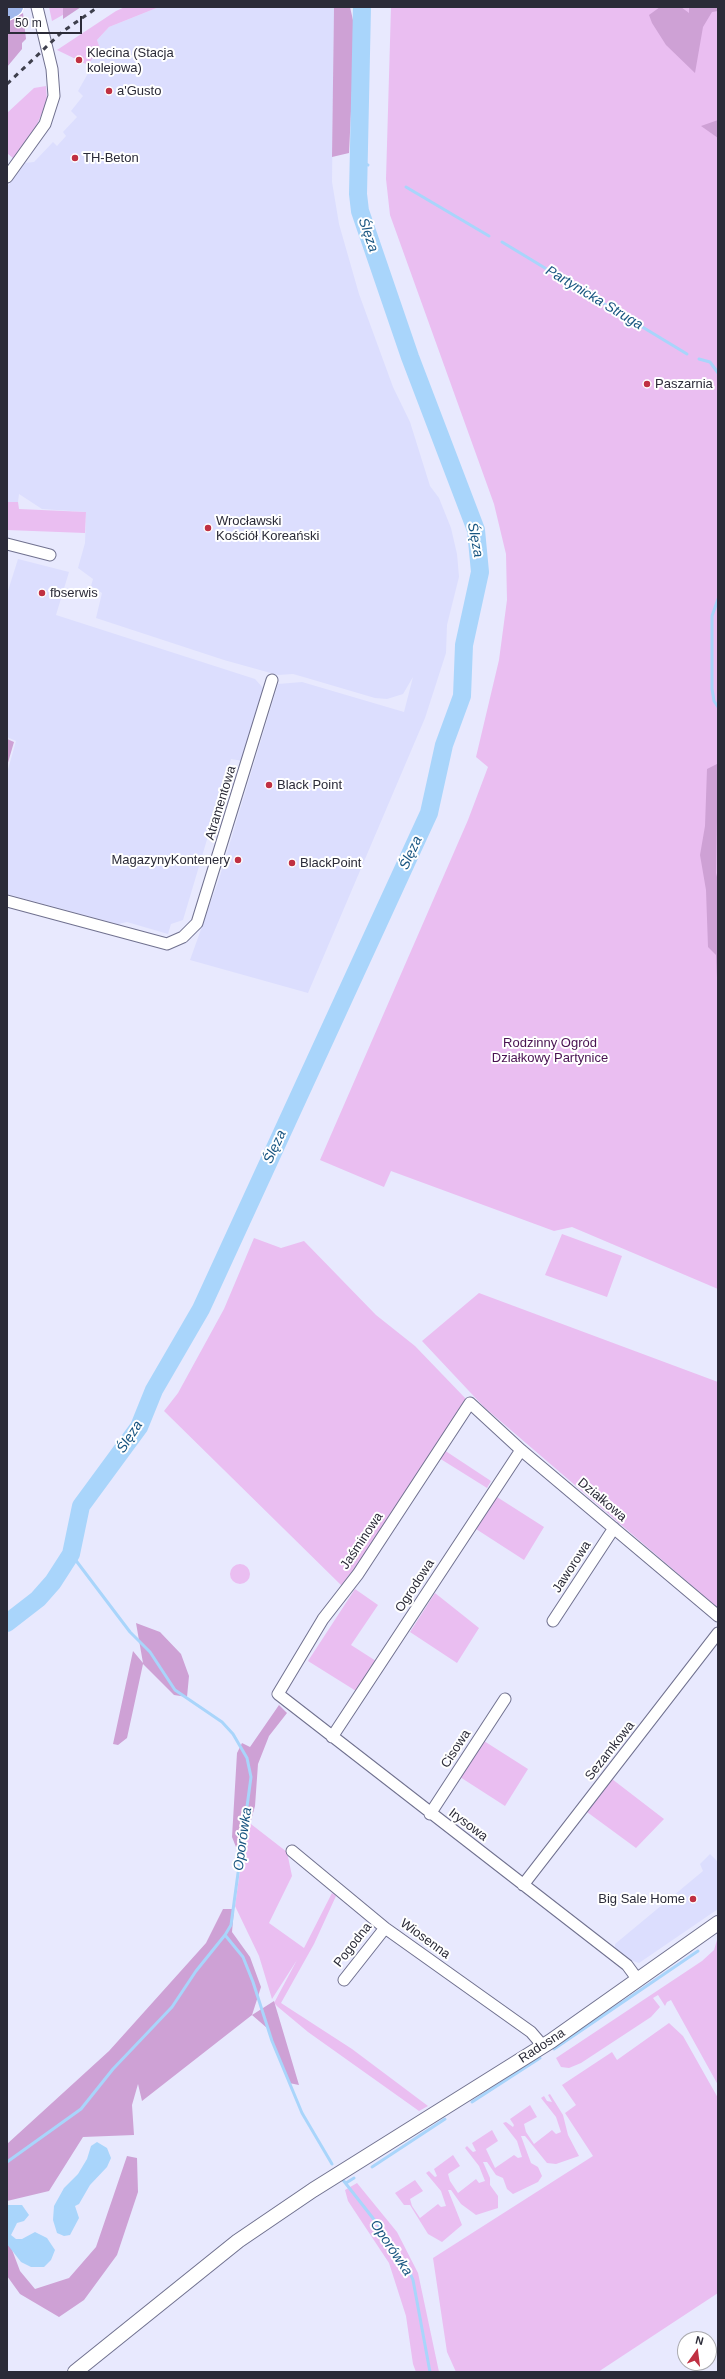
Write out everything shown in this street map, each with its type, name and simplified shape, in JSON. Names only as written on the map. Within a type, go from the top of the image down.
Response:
[{"type":"main road","points":[[7,11],[14,7]]},
{"type":"street","points":[[7,177],[44,124],[54,96],[52,69],[38,7]]},
{"type":"street","points":[[7,544],[50,554]]},
{"type":"street","name":"Atramentowa","points":[[7,901],[167,944],[183,937],[198,923],[272,680]]},
{"type":"street","name":"Działkowa","points":[[470,1403],[521,1450],[718,1616]]},
{"type":"street","name":"Jaśminowa","points":[[278,1694],[323,1619],[358,1574],[470,1403]]},
{"type":"street","name":"Ogrodowa","points":[[332,1737],[521,1450]]},
{"type":"street","name":"Jaworowa","points":[[553,1621],[614,1528]]},
{"type":"street","name":"Sezamkowa","points":[[523,1885],[718,1633]]},
{"type":"street","name":"Irysowa","points":[[278,1694],[430,1814],[628,1965],[638,1980]]},
{"type":"street","name":"Cisowa","points":[[430,1814],[505,1699]]},
{"type":"street","name":"Wiosenna","points":[[292,1851],[385,1928],[531,2032],[543,2046]]},
{"type":"street","name":"Radosna","points":[[75,2372],[238,2241],[313,2190],[543,2046],[718,1923]]},
{"type":"street","name":"Pogodna","points":[[344,1980],[385,1928]]},
{"type":"shaded area","points":[[63,7],[81,7],[63,19]]},
{"type":"shaded area","points":[[159,7],[334,7],[332,182],[339,224],[359,294],[393,387],[410,422],[430,486],[439,498],[451,528],[457,554],[459,577],[447,625],[446,653],[425,718],[308,993],[190,960],[219,879],[278,684],[302,682],[404,712],[413,677],[403,694],[387,699],[375,698],[293,674],[278,675],[224,660],[96,618],[102,593],[91,586],[93,579],[78,568],[85,543],[86,512],[42,509],[19,494],[18,502],[7,502],[7,187],[25,163],[34,162],[53,142],[57,146],[66,136],[63,132],[77,117],[71,111],[83,96],[78,91],[91,68],[88,65],[89,61],[100,48],[97,40],[109,27]]},
{"type":"shaded area","points":[[334,7],[350,7],[355,29],[349,153],[332,157]]},
{"type":"shaded area","points":[[660,7],[681,7],[689,13],[689,7],[718,7],[718,11],[712,12],[703,27],[695,73],[666,45],[652,23],[649,15]]},
{"type":"shaded area","points":[[23,13],[26,39],[22,43],[22,49],[7,67],[7,22]]},
{"type":"shaded area","points":[[718,120],[718,138],[701,126]]},
{"type":"shaded area","name":"fbserwis","points":[[18,559],[69,572],[56,615],[255,679],[264,689],[243,761],[231,759],[183,920],[171,924],[168,934],[127,922],[118,924],[7,894],[7,773],[16,741],[7,737],[7,594]]},
{"type":"shaded area","points":[[7,739],[14,742],[7,766]]},
{"type":"shaded area","points":[[717,764],[716,873],[718,881],[718,1000],[716,955],[708,947],[706,890],[700,855],[705,826],[707,769]]},
{"type":"shaded area","points":[[136,1623],[160,1632],[181,1654],[189,1676],[187,1697],[174,1695],[143,1664],[127,1738],[118,1745],[113,1744],[133,1651],[143,1663]]},
{"type":"shaded area","points":[[279,1705],[287,1713],[269,1736],[258,1764],[255,1806],[243,1849],[236,1847],[232,1837],[237,1753],[242,1743],[250,1747]]},
{"type":"shaded area","name":"Big Sale Home","points":[[710,1854],[718,1862],[718,1909],[639,1963],[633,1961],[615,1948],[615,1944],[703,1871],[700,1864]]},
{"type":"shaded area","points":[[223,1909],[234,1909],[232,1932],[250,1957],[261,1987],[252,2015],[142,2101],[138,2084],[132,2105],[134,2135],[83,2137],[49,2191],[7,2201],[7,2144],[109,2051],[206,1943]]},
{"type":"shaded area","points":[[274,2001],[299,2085],[289,2083],[267,2028],[252,2015]]},
{"type":"shaded area","points":[[97,2142],[107,2148],[111,2158],[107,2167],[90,2185],[79,2204],[75,2206],[79,2218],[70,2235],[64,2236],[57,2233],[53,2220],[54,2206],[64,2188],[78,2174],[87,2159],[91,2146]]},
{"type":"shaded area","points":[[127,2156],[137,2158],[138,2192],[117,2255],[84,2300],[59,2317],[20,2294],[7,2276],[7,2244],[11,2247],[20,2271],[35,2289],[69,2278],[96,2247]]},
{"type":"shaded area","points":[[7,2205],[22,2205],[29,2215],[24,2221],[17,2223],[11,2235],[16,2239],[22,2239],[35,2232],[47,2238],[55,2250],[51,2260],[44,2267],[31,2267],[21,2262],[7,2244]]},
{"type":"green space","points":[[49,7],[77,7],[52,21]]},
{"type":"green space","points":[[125,7],[159,7],[109,27],[97,40],[100,48],[88,65],[57,50],[116,11]]},
{"type":"green space","name":"Rodzinny Ogród Działkowy Partynice","points":[[391,7],[718,7],[718,1289],[572,1227],[554,1231],[391,1171],[384,1187],[320,1160],[468,820],[488,767],[476,757],[499,660],[507,600],[506,554],[494,504],[390,215],[386,179]]},
{"type":"green space","points":[[46,86],[47,99],[36,127],[14,159],[7,153],[7,113],[34,88]]},
{"type":"green space","points":[[7,502],[18,502],[19,509],[86,512],[85,533],[7,530]]},
{"type":"green space","points":[[562,1234],[622,1256],[607,1297],[545,1275]]},
{"type":"green space","points":[[254,1238],[281,1248],[304,1241],[376,1315],[415,1346],[467,1400],[343,1587],[164,1411],[178,1393],[224,1309]]},
{"type":"green space","points":[[479,1293],[718,1382],[718,1608],[484,1407],[422,1341]]},
{"type":"green space","points":[[444,1450],[491,1481],[487,1488],[439,1458]]},
{"type":"green space","points":[[497,1497],[544,1527],[524,1560],[476,1529]]},
{"type":"green space","points":[[236,1564],[244,1564],[250,1570],[250,1578],[244,1584],[236,1584],[230,1578],[230,1570]]},
{"type":"green space","points":[[355,1589],[378,1605],[351,1645],[376,1661],[356,1691],[308,1661]]},
{"type":"green space","points":[[435,1593],[479,1628],[457,1663],[410,1632]]},
{"type":"green space","points":[[484,1741],[528,1769],[505,1806],[460,1777]]},
{"type":"green space","points":[[612,1779],[664,1819],[636,1848],[587,1812]]},
{"type":"green space","points":[[247,1821],[287,1852],[292,1876],[269,1923],[304,1948],[332,1893],[336,1896],[314,1944],[281,2003],[352,2049],[428,2106],[419,2111],[308,2032],[274,2003],[297,1960],[272,1999],[259,1956],[235,1906]]},
{"type":"green space","points":[[717,1940],[718,2085],[671,2000],[667,2002],[665,2006],[658,1995],[653,1998],[660,2007],[651,2017],[581,2063],[569,2068],[561,2067],[556,2058],[702,1961],[714,1950]]},
{"type":"green space","points":[[669,2023],[683,2036],[718,2098],[718,2293],[598,2372],[456,2372],[447,2352],[433,2258],[593,2156],[565,2113],[576,2105],[562,2085],[612,2052],[617,2060]]},
{"type":"green space","points":[[550,2094],[563,2115],[568,2135],[579,2156],[556,2164],[547,2163],[525,2136],[521,2136],[531,2163],[538,2167],[542,2176],[538,2182],[513,2194],[507,2189],[503,2178],[496,2175],[487,2162],[483,2162],[490,2178],[490,2185],[498,2196],[498,2208],[476,2215],[461,2204],[451,2190],[448,2190],[462,2225],[442,2242],[428,2234],[410,2205],[404,2205],[395,2193],[415,2180],[423,2191],[410,2199],[412,2206],[420,2218],[438,2204],[441,2207],[446,2206],[441,2191],[426,2173],[429,2171],[435,2177],[437,2176],[434,2169],[453,2155],[460,2166],[448,2174],[450,2181],[458,2193],[476,2179],[479,2183],[485,2181],[479,2166],[465,2148],[467,2146],[473,2152],[476,2151],[472,2143],[492,2130],[498,2141],[486,2149],[495,2168],[514,2155],[518,2158],[522,2157],[517,2141],[503,2123],[506,2122],[513,2127],[514,2125],[510,2119],[530,2105],[537,2117],[524,2124],[526,2132],[534,2144],[552,2130],[556,2134],[561,2132],[556,2117],[541,2098],[544,2096],[547,2101],[552,2102],[548,2095]]},
{"type":"green space","points":[[357,2183],[397,2232],[418,2273],[439,2372],[416,2372],[413,2364],[406,2316],[389,2263],[348,2201],[345,2190]]},
{"type":"waterway","name":"Ślęza","points":[[7,1623],[38,1599],[53,1582],[71,1554],[81,1506],[139,1427],[154,1390],[201,1309],[429,813],[444,745],[462,696],[464,645],[480,572],[476,530],[410,357],[360,211],[358,194],[362,7]]},
{"type":"waterway","name":"Partynicka Struga","points":[[359,160],[368,165]]},
{"type":"waterway","name":"Partynicka Struga","points":[[406,187],[489,236]]},
{"type":"waterway","name":"Partynicka Struga","points":[[502,242],[687,354]]},
{"type":"waterway","name":"Partynicka Struga","points":[[699,359],[710,362],[718,373]]},
{"type":"waterway","name":"Partynicka Struga","points":[[718,599],[712,616],[712,689],[714,701],[718,707]]},
{"type":"waterway","name":"Oporówka","points":[[71,1554],[130,1632],[150,1652],[175,1690],[222,1722],[233,1734],[247,1758],[251,1777],[231,1925],[225,1935],[243,1957],[253,1982],[272,2041],[302,2113],[332,2164]]},
{"type":"waterway","points":[[7,2162],[81,2109],[113,2069],[172,2007],[196,1971],[225,1935]]},
{"type":"waterway","points":[[554,2049],[698,1951]]},
{"type":"waterway","points":[[472,2102],[540,2058]]},
{"type":"waterway","points":[[372,2167],[445,2119]]},
{"type":"waterway","points":[[346,2183],[354,2178]]},
{"type":"waterway","name":"Oporówka","points":[[343,2180],[383,2231],[407,2266],[413,2280],[430,2372]]},
{"type":"railway","points":[[7,84],[62,32],[98,7]]},
{"type":"place","name":"Klecina (Stacja kolejowa)","points":[[79,60]]},
{"type":"place","name":"a'Gusto","points":[[109,91]]},
{"type":"place","name":"TH-Beton","points":[[75,158]]},
{"type":"place","name":"Paszarnia","points":[[647,384]]},
{"type":"place","name":"Wrocławski Kościół Koreański","points":[[208,528]]},
{"type":"place","name":"fbserwis","points":[[42,593]]},
{"type":"place","name":"Black Point","points":[[269,785]]},
{"type":"place","name":"MagazynyKontenery","points":[[238,860]]},
{"type":"place","name":"BlackPoint","points":[[292,863]]},
{"type":"place","name":"Big Sale Home","points":[[693,1899]]}]
